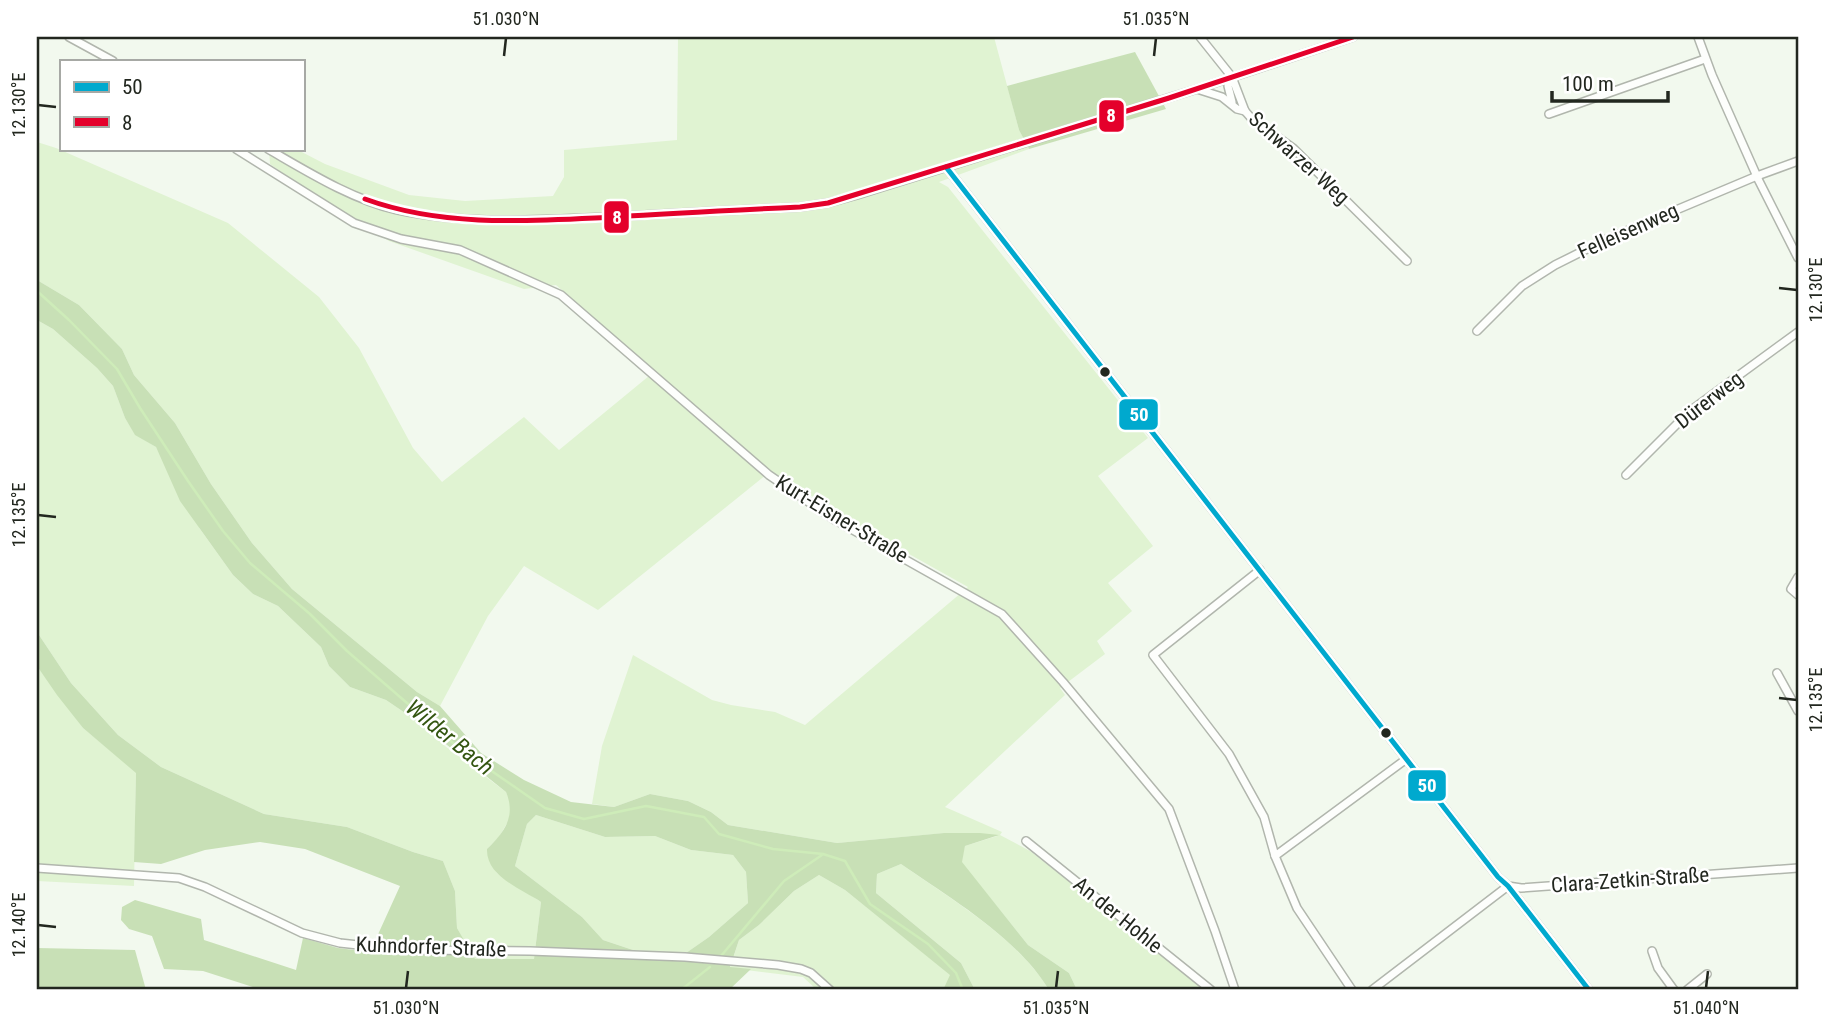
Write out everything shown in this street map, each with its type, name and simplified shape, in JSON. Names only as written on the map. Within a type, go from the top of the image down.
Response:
[{"type":"street","points":[[69,37],[111,60]]},
{"type":"street","points":[[1200,37],[1233,77]]},
{"type":"street","points":[[270,150],[355,195],[394,209],[426,215],[477,220],[540,220],[800,207],[828,203],[946,167],[1353,37]]},
{"type":"street","points":[[1698,37],[1705,59],[1757,176],[1798,258]]},
{"type":"street","points":[[1549,114],[1705,59]]},
{"type":"street","points":[[1233,77],[1228,86],[1233,103],[1237,109],[1245,111]]},
{"type":"street","name":"Schwarzer Weg","points":[[1233,77],[1245,111],[1257,123],[1293,148],[1407,261]]},
{"type":"street","points":[[1197,89],[1233,103]]},
{"type":"street","name":"Kurt-Eisner-Straße","points":[[238,150],[354,223],[401,239],[460,250],[561,295],[769,475],[835,520],[1002,614],[1063,682],[1168,809],[1235,990]]},
{"type":"street","name":"Felleisenweg","points":[[1477,331],[1522,286],[1555,265],[1607,239],[1798,161]]},
{"type":"street","points":[[946,167],[1405,760],[1589,990]]},
{"type":"street","name":"Dürerweg","points":[[1626,475],[1690,411],[1798,332]]},
{"type":"street","points":[[1260,570],[1153,655],[1229,754],[1264,817],[1275,856],[1303,920],[1352,990]]},
{"type":"street","points":[[1798,577],[1791,589],[1798,595]]},
{"type":"street","points":[[1777,673],[1798,711]]},
{"type":"street","points":[[1275,856],[1405,760]]},
{"type":"street","name":"An der Hohle","points":[[1026,841],[1210,990]]},
{"type":"street","name":"Kuhndorfer Straße","points":[[37,868],[178,878],[205,887],[302,933],[340,943],[404,950],[530,951],[685,957],[778,965],[811,973],[830,990]]},
{"type":"street","name":"Clara-Zetkin-Straße","points":[[1508,886],[1521,888],[1798,868]]},
{"type":"street","points":[[1372,990],[1508,886]]},
{"type":"street","points":[[1652,951],[1658,968],[1674,990]]},
{"type":"street","points":[[1687,990],[1707,974]]},
{"type":"green space","points":[[678,37],[994,37],[1019,130],[1029,149],[939,182],[948,187],[1148,438],[1098,476],[1153,546],[1108,583],[1132,611],[1097,641],[1105,654],[1060,688],[1065,695],[945,807],[1002,832],[1000,835],[1030,851],[1207,990],[1077,990],[1069,973],[1028,945],[961,862],[965,846],[997,836],[945,833],[837,843],[728,825],[711,812],[688,801],[650,794],[614,807],[592,804],[602,746],[633,655],[712,700],[775,712],[805,725],[968,587],[884,540],[771,471],[598,610],[524,566],[488,616],[440,706],[417,692],[292,589],[252,543],[211,484],[175,423],[134,375],[122,349],[79,305],[37,280],[37,142],[228,223],[319,297],[359,348],[413,448],[442,482],[524,417],[559,450],[655,371],[556,285],[524,289],[389,241],[323,201],[270,164],[269,150],[298,150],[325,164],[409,195],[465,201],[553,196],[564,177],[564,150],[677,140]]},
{"type":"green space","points":[[1135,52],[1166,109],[1029,149],[1019,130],[1007,86]]},
{"type":"green space","points":[[37,280],[79,305],[122,349],[134,375],[175,423],[211,484],[252,543],[292,589],[417,692],[440,706],[481,753],[524,780],[571,802],[614,807],[650,794],[688,801],[711,812],[728,825],[837,843],[944,833],[999,835],[965,846],[962,862],[1028,945],[1069,973],[1077,990],[1049,990],[1020,953],[1001,936],[901,864],[877,874],[876,893],[961,963],[975,990],[943,990],[950,975],[845,890],[819,875],[794,891],[759,925],[739,940],[730,967],[751,969],[729,990],[262,990],[203,971],[164,969],[152,936],[129,929],[121,920],[122,907],[135,900],[201,919],[204,940],[296,970],[303,938],[338,948],[370,952],[400,886],[305,849],[260,842],[205,850],[161,864],[134,862],[136,773],[83,728],[57,695],[37,666],[37,632],[71,683],[118,735],[161,767],[264,814],[347,827],[443,861],[455,891],[457,928],[475,959],[534,959],[541,902],[506,881],[492,867],[488,858],[487,849],[504,830],[509,816],[506,792],[417,721],[386,700],[350,687],[329,666],[321,647],[278,606],[253,594],[233,575],[180,501],[156,447],[135,435],[125,418],[113,386],[53,329],[37,320]],"holes":[[[536,815],[605,837],[655,836],[691,850],[733,855],[746,872],[748,903],[686,953],[636,951],[603,940],[582,917],[515,866],[527,824]]]},
{"type":"green space","points":[[37,320],[53,329],[113,386],[125,418],[135,434],[156,447],[200,529],[233,575],[253,594],[278,606],[321,647],[329,666],[350,687],[386,700],[417,721],[506,792],[512,805],[510,818],[499,837],[487,849],[497,873],[541,902],[534,959],[475,960],[457,928],[455,891],[443,861],[347,827],[264,814],[161,767],[118,735],[71,683],[37,632]]},
{"type":"green space","points":[[37,666],[83,728],[136,772],[134,886],[37,881]]},
{"type":"green space","points":[[536,815],[605,837],[655,836],[691,850],[733,855],[746,872],[748,903],[686,953],[636,951],[603,940],[582,917],[515,866],[527,824]]},
{"type":"green space","points":[[901,864],[1001,936],[1036,971],[1049,990],[975,990],[961,963],[876,893],[877,874]]},
{"type":"green space","points":[[819,875],[845,890],[951,975],[943,990],[817,990],[803,977],[730,968],[739,940],[759,925],[794,891]]},
{"type":"green space","points":[[37,948],[135,950],[146,990],[37,990]]},
{"type":"waterway","name":"Wilder Bach","points":[[37,291],[117,369],[188,481],[223,531],[250,563],[460,749],[545,808],[584,819],[646,806],[704,817],[719,834],[773,849],[823,854],[845,861],[870,904],[928,944],[956,973],[963,990]]},
{"type":"waterway","points":[[721,956],[784,881],[822,855]]},
{"type":"waterway","points":[[681,990],[710,967]]},
{"type":"transit line","name":"8","points":[[365,199],[426,215],[519,221],[800,207],[828,203],[1169,98],[1353,37]]},
{"type":"transit line","name":"50","points":[[946,167],[1498,877],[1508,886],[1589,990]]}]
